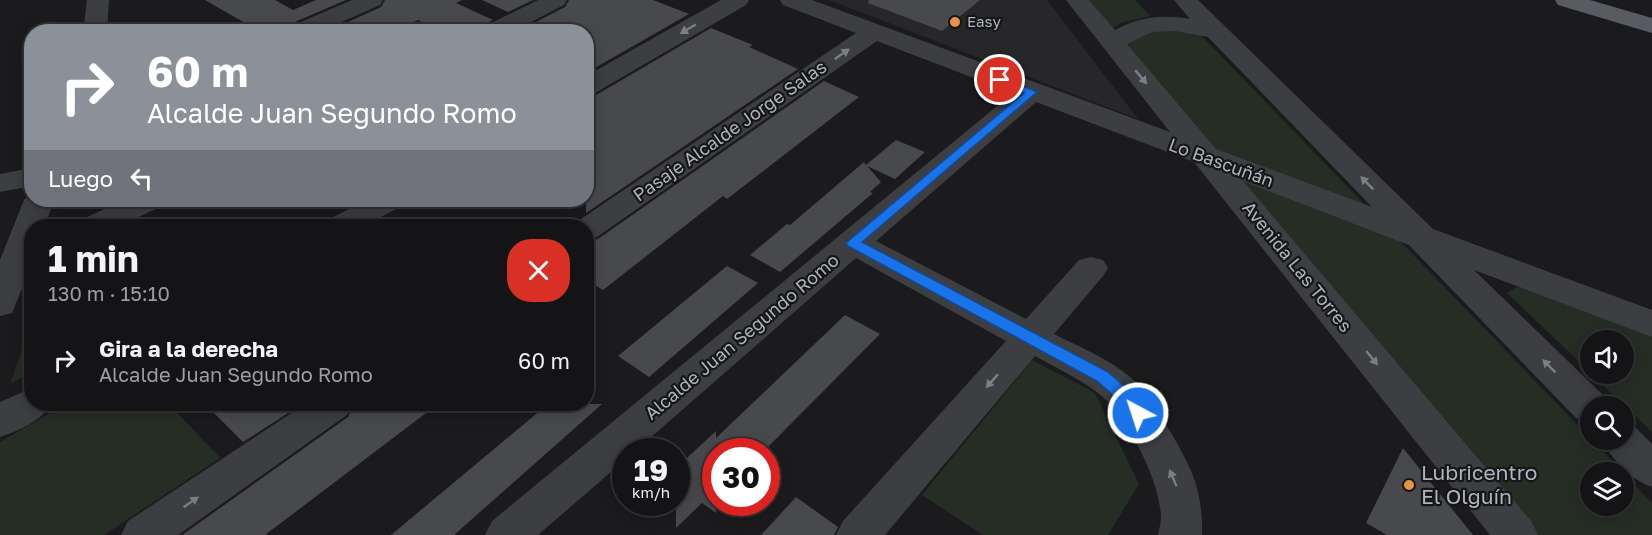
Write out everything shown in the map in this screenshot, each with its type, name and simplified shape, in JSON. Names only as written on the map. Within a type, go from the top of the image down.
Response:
[{"type":"main road","points":[[1574,1],[1652,26]]},
{"type":"street","points":[[96,24],[98,0]]},
{"type":"street","points":[[316,24],[372,0]]},
{"type":"street","points":[[508,24],[556,0]]},
{"type":"street","points":[[594,82],[738,0]]},
{"type":"street","name":"Lo Bascuñán","points":[[791,0],[1652,324]]},
{"type":"street","name":"Avenida Las Torres","points":[[1077,0],[1516,535]]},
{"type":"street","points":[[1185,0],[1580,397]]},
{"type":"street","points":[[1113,43],[1135,28],[1150,23],[1183,24],[1216,32]]},
{"type":"street","name":"Pasaje Alcalde Jorge Salas","points":[[594,224],[874,32]]},
{"type":"street","name":"Alcalde Juan Segundo Romo","points":[[507,535],[1031,92]]},
{"type":"street","points":[[0,183],[24,178]]},
{"type":"street","points":[[109,219],[134,207]]},
{"type":"street","points":[[354,219],[375,207]]},
{"type":"street","points":[[853,243],[1103,377],[1128,399],[1174,479],[1182,516],[1180,535]]},
{"type":"street","points":[[0,304],[23,261]]},
{"type":"street","points":[[858,535],[1091,268]]},
{"type":"street","points":[[0,421],[24,408]]},
{"type":"street","points":[[143,535],[324,411]]},
{"type":"street","points":[[1632,450],[1652,470]]},
{"type":"shaded area","points":[[829,0],[1047,0],[1138,119]]},
{"type":"shaded area","points":[[1089,0],[1135,0],[1150,16],[1123,22],[1113,28]]},
{"type":"shaded area","points":[[1143,28],[1197,31],[1580,427],[1580,450],[1602,450],[1613,462],[1580,462],[1580,516],[1634,516],[1634,484],[1652,503],[1652,535],[1538,535],[1125,42]]},
{"type":"shaded area","points":[[1517,287],[1532,289],[1652,333],[1652,432],[1634,415],[1634,396],[1614,396],[1602,384],[1634,384],[1634,330],[1580,330],[1580,362],[1507,293]]},
{"type":"shaded area","points":[[24,344],[24,376],[10,384]]},
{"type":"shaded area","points":[[1032,360],[1095,393],[1139,484],[1108,535],[983,535],[922,495]]},
{"type":"shaded area","points":[[54,411],[176,411],[220,458],[104,535],[0,535],[0,442]]},
{"type":"building","points":[[205,0],[275,0],[293,10],[316,0],[346,0],[290,24],[247,24]]},
{"type":"building","points":[[385,0],[462,0],[456,3],[493,20],[484,24],[426,24],[418,20],[410,24],[344,24],[381,7]]},
{"type":"building","points":[[482,0],[533,0],[508,12]]},
{"type":"building","points":[[569,0],[653,0],[689,14],[594,68],[594,24],[534,23],[565,7]]},
{"type":"building","points":[[869,0],[980,0],[942,31],[868,3]]},
{"type":"building","points":[[711,28],[753,45],[749,47],[798,69],[586,213],[586,207],[594,207],[594,95]]},
{"type":"building","points":[[824,81],[859,97],[727,199],[723,196],[603,290],[594,285],[594,240]]},
{"type":"building","points":[[896,140],[925,152],[895,179],[867,166],[881,182],[870,192],[873,193],[780,272],[750,255],[787,224],[790,225],[864,162],[866,165]]},
{"type":"building","points":[[727,266],[758,283],[649,377],[618,356]]},
{"type":"building","points":[[845,315],[880,334],[777,438],[716,438]]},
{"type":"building","points":[[594,404],[602,404],[454,535],[391,535],[540,411],[594,411]]},
{"type":"building","points":[[212,411],[291,411],[243,442]]},
{"type":"building","points":[[351,411],[429,411],[265,535],[182,535],[348,417]]},
{"type":"building","points":[[716,431],[716,438],[708,438]]},
{"type":"building","points":[[702,444],[702,503],[690,515],[690,455]]},
{"type":"building","name":"Lubricentro El Olguín","points":[[1403,448],[1473,535],[1387,535],[1366,523]]},
{"type":"building","points":[[796,497],[838,527],[834,535],[761,535]]},
{"type":"building","points":[[676,516],[688,516],[676,528]]},
{"type":"place","name":"Easy","points":[[955,22]]},
{"type":"place","name":"Lubricentro El Olguín","points":[[1409,485]]},
{"type":"route","points":[[1000,80],[1031,92],[853,243],[1090,369],[1115,386],[1138,413]]}]
